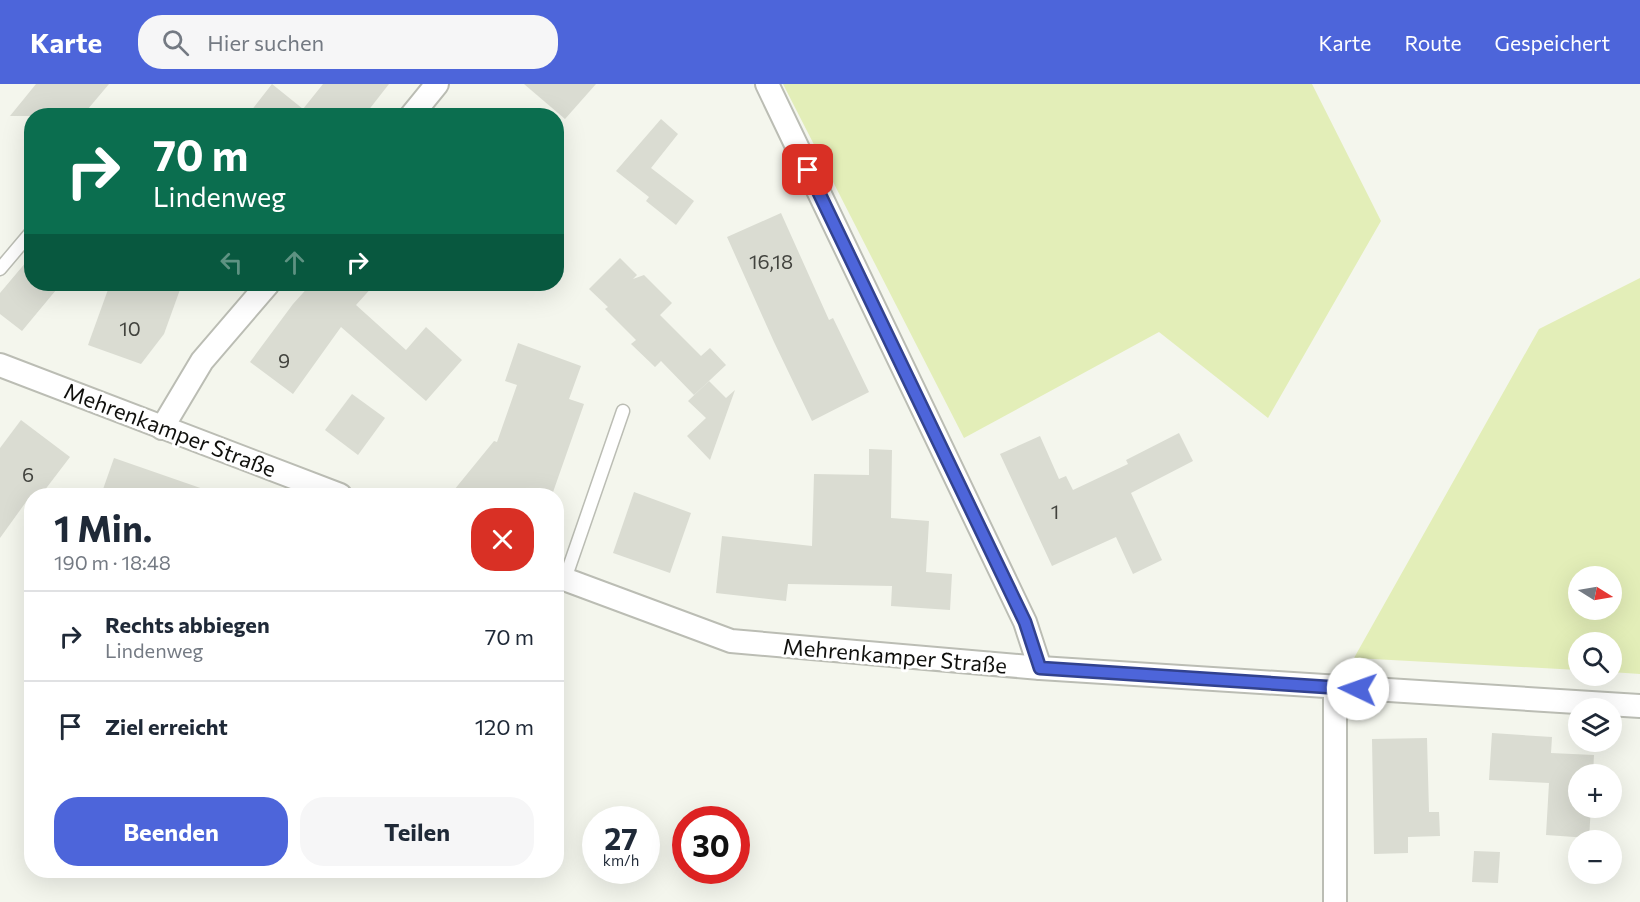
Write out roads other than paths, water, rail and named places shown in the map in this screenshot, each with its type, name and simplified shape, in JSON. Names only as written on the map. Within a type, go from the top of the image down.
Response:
[{"type":"street","points":[[418,108],[437,84]]},
{"type":"street","points":[[767,84],[1025,622],[1040,668]]},
{"type":"street","points":[[162,428],[202,361],[262,291]]},
{"type":"street","name":"Mehrenkamper Straße","points":[[0,365],[321,488]]},
{"type":"street","name":"Mehrenkamper Straße","points":[[564,579],[731,641],[1040,668],[1640,706]]},
{"type":"street","points":[[1335,688],[1335,902]]},
{"type":"lane","points":[[0,269],[24,240]]},
{"type":"lane","points":[[564,570],[623,411]]}]
